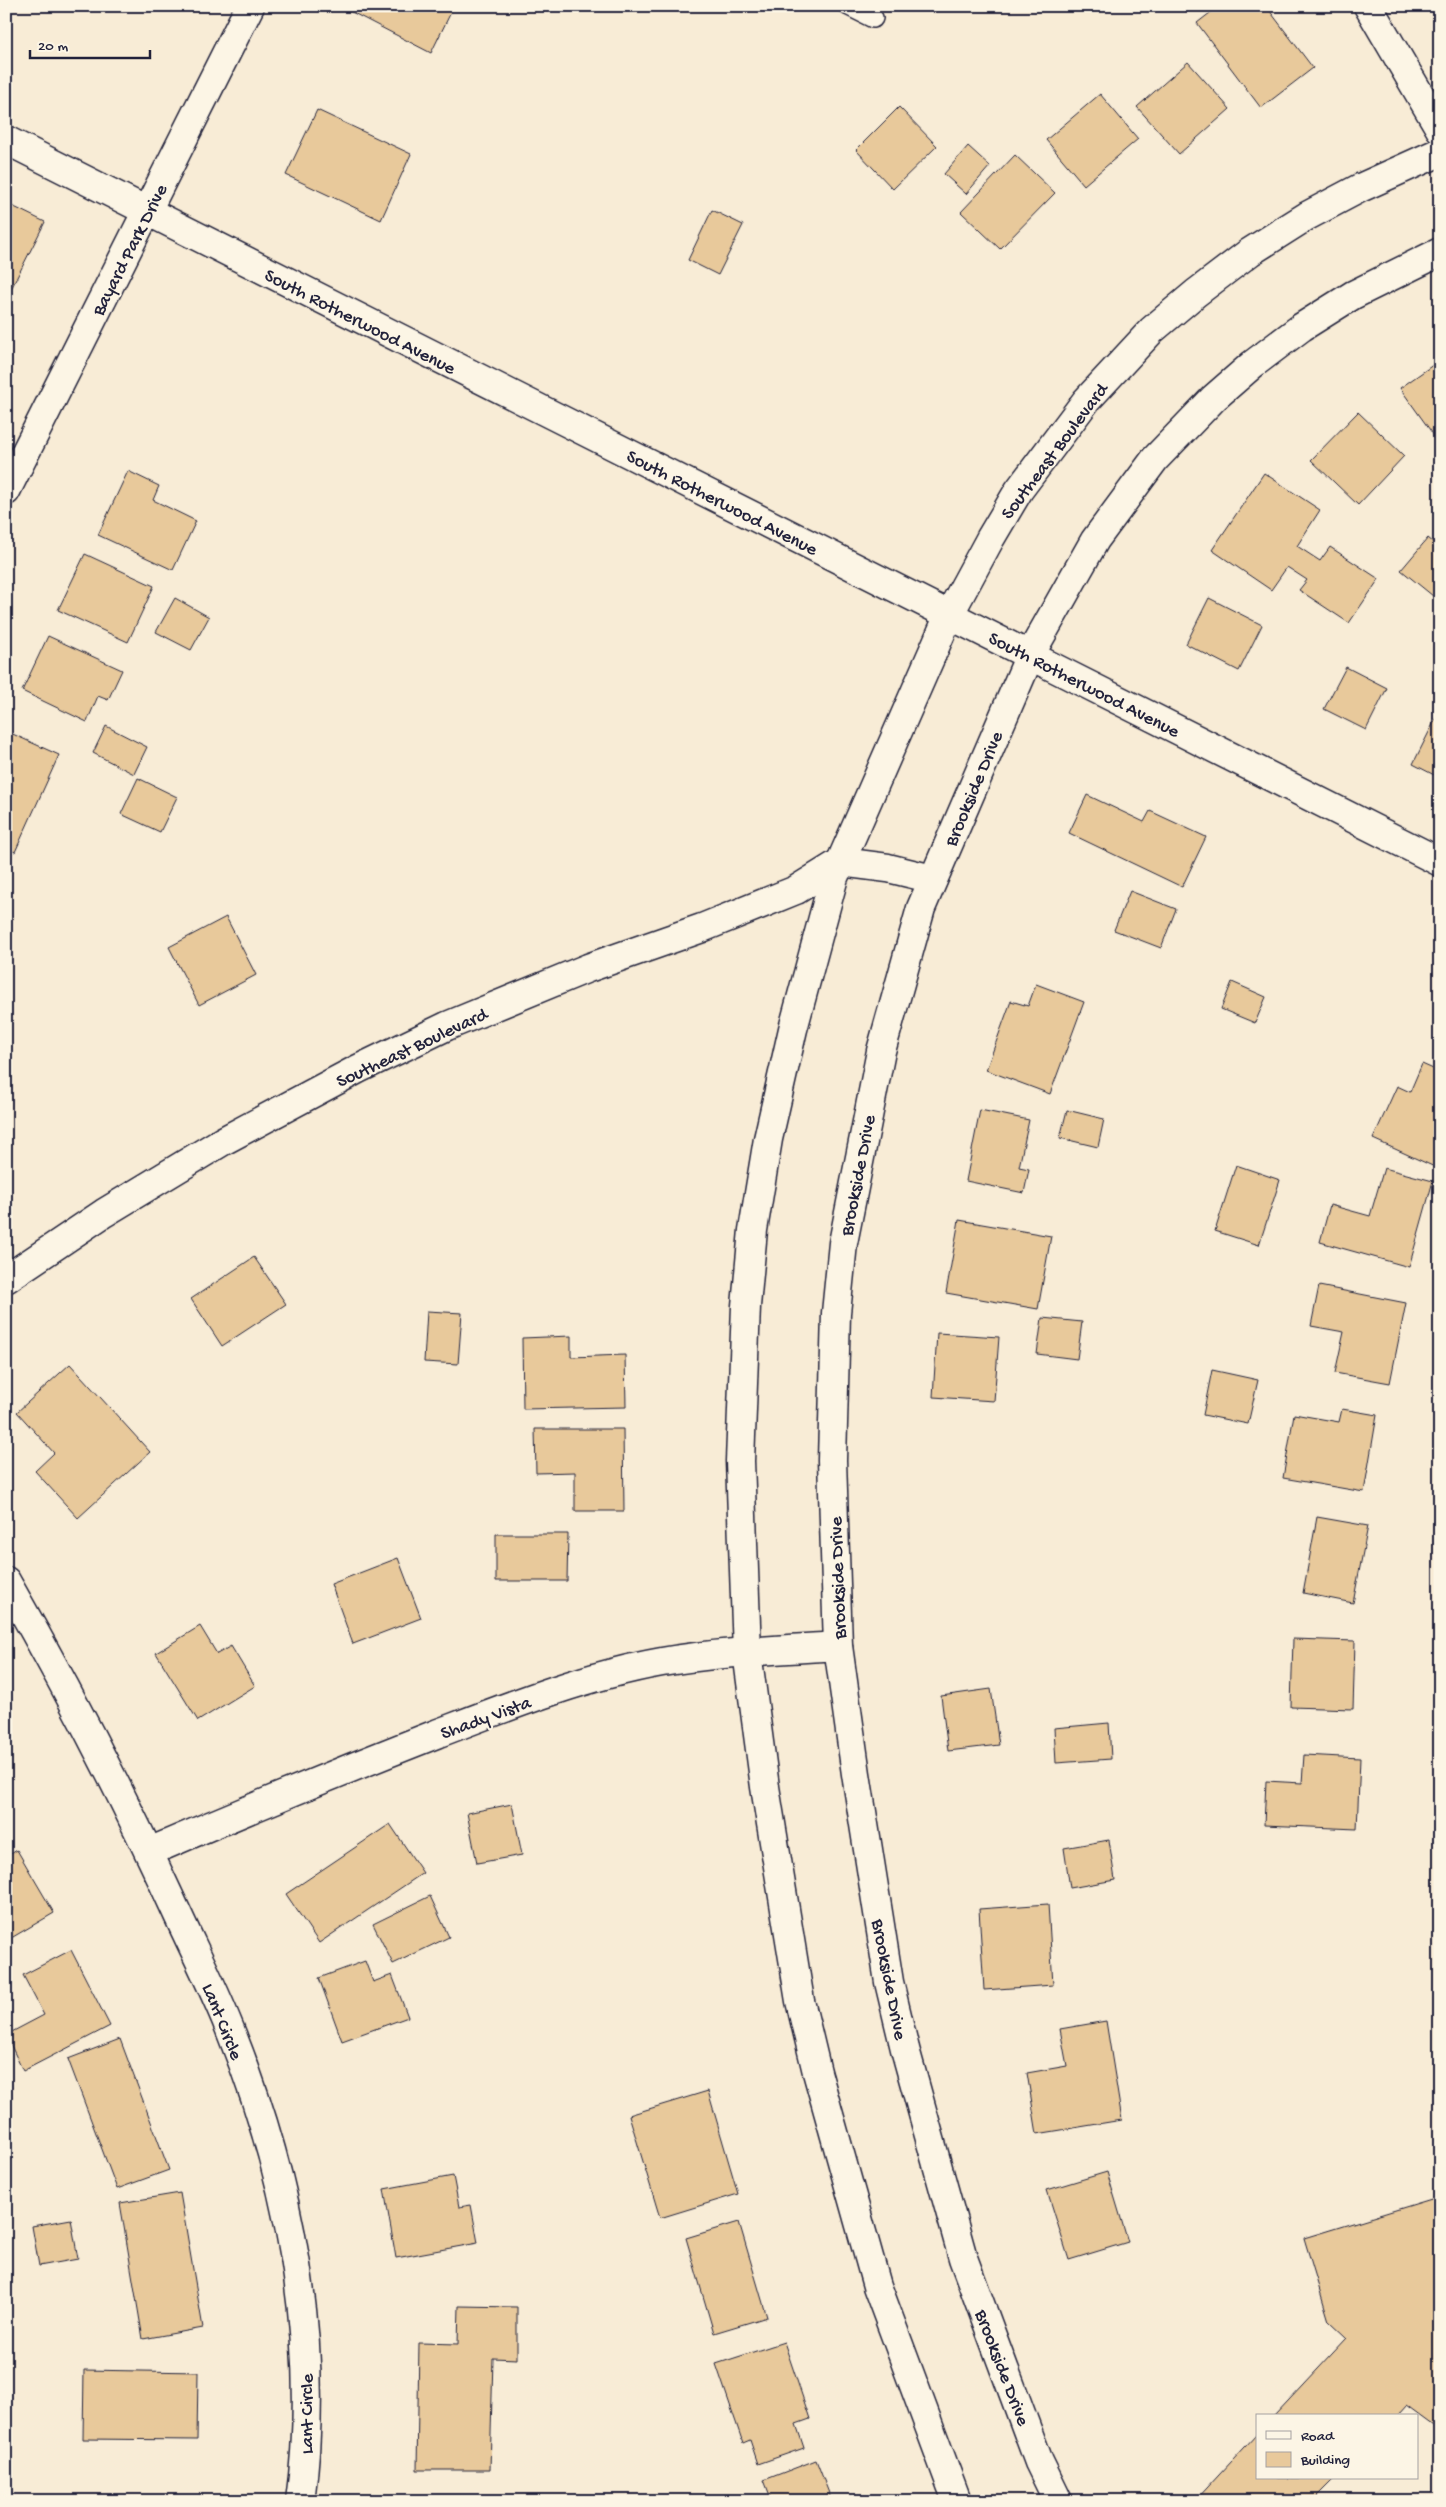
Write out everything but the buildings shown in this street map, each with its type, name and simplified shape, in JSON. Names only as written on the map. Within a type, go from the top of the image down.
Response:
[{"type":"street","name":"Bayard Park Drive","points":[[8,481],[147,212],[250,6]]},
{"type":"street","points":[[1368,6],[1440,129]]},
{"type":"street","name":"South Rotherwood Avenue","points":[[6,140],[1440,862]]},
{"type":"street","name":"Southeast Boulevard","points":[[6,1279],[104,1213],[223,1141],[358,1069],[482,1012],[588,968],[702,928],[796,890],[841,862],[949,615],[1019,490],[1086,401],[1152,330],[1250,252],[1307,216],[1360,188],[1440,152]]},
{"type":"street","points":[[1030,655],[1095,540],[1156,459],[1214,398],[1302,327],[1353,295],[1440,252]]},
{"type":"street","name":"Brookside Drive","points":[[1030,655],[920,908],[881,1051],[843,1243],[836,1312],[832,1460],[838,1646],[889,1982],[905,2049],[963,2258],[1039,2462],[1058,2501]]},
{"type":"street","points":[[933,879],[888,868],[841,862],[834,877],[793,1029],[768,1139],[753,1230],[746,1306],[740,1461],[747,1652],[765,1787],[800,2001],[815,2063],[877,2286],[957,2501]]},
{"type":"street","name":"Lant Circle","points":[[6,1581],[54,1665],[150,1852],[229,2027],[254,2097],[284,2203],[301,2294],[308,2405],[305,2465],[300,2501]]},
{"type":"street","name":"Shady Vista","points":[[150,1852],[306,1785],[496,1711],[586,1680],[662,1662],[747,1652],[838,1646]]},
{"type":"lane","points":[[849,6],[873,18]]}]
